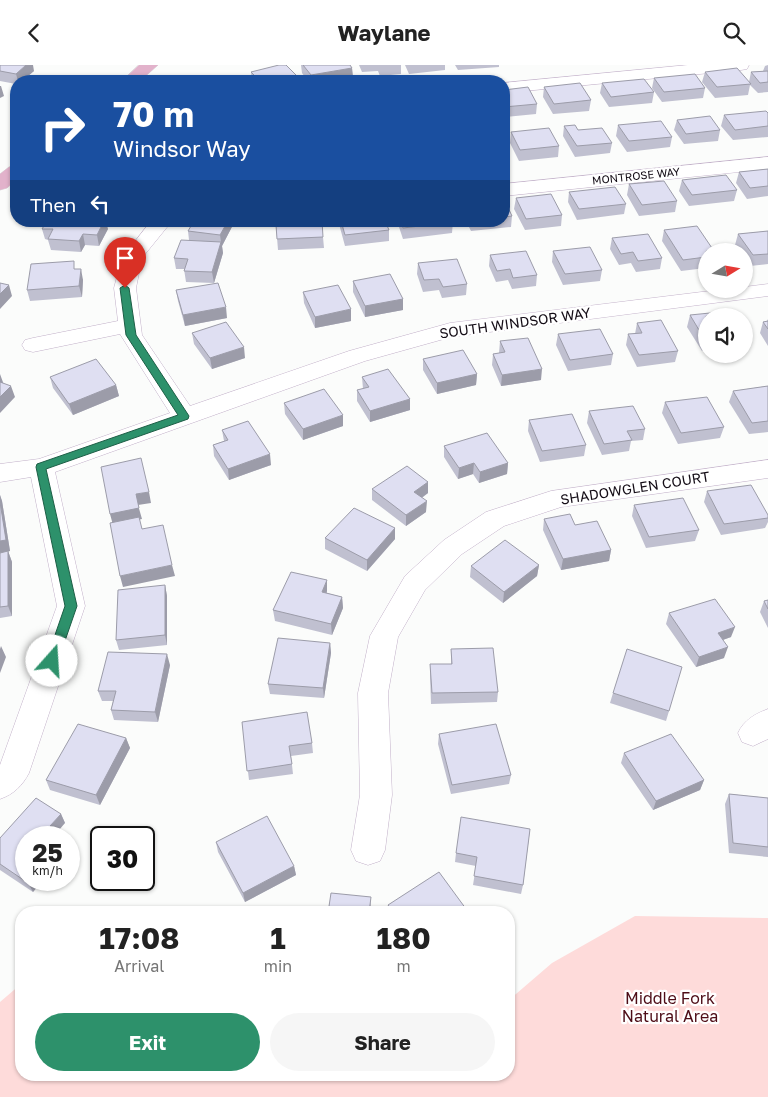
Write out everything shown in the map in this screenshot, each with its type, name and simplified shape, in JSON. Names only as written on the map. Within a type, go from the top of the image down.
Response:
[{"type":"main road","points":[[138,75],[150,65]]},
{"type":"street","points":[[510,87],[741,65]]},
{"type":"street","name":"MONTROSE WAY","points":[[510,189],[768,163]]},
{"type":"street","points":[[157,227],[132,257],[125,288],[131,335],[184,416]]},
{"type":"street","name":"SOUTH WINDSOR WAY","points":[[0,473],[41,467],[358,356],[450,330],[768,290]]},
{"type":"street","points":[[33,345],[130,325]]},
{"type":"street","points":[[0,785],[13,773],[71,606],[41,467]]},
{"type":"street","name":"SHADOWGLEN COURT","points":[[368,850],[376,795],[372,693],[384,636],[414,583],[453,547],[495,519],[551,501],[768,469]]},
{"type":"green space","name":"Middle Fork Natural Area","points":[[635,916],[768,918],[768,1097],[0,1097],[0,1002],[15,989],[15,1081],[515,1081],[515,995],[552,963]]},
{"type":"building","points":[[0,65],[26,65],[16,74],[0,71]]},
{"type":"building","points":[[286,65],[296,75],[254,75],[251,72]]},
{"type":"building","points":[[303,65],[350,65],[352,68],[311,75]]},
{"type":"building","points":[[737,68],[751,84],[717,87],[705,72]]},
{"type":"building","points":[[768,71],[768,82],[760,83],[751,72]]},
{"type":"building","points":[[695,74],[705,88],[664,92],[654,78]]},
{"type":"building","points":[[644,79],[654,92],[611,97],[602,83]]},
{"type":"building","points":[[580,83],[591,100],[554,104],[544,87]]},
{"type":"building","points":[[528,87],[537,104],[510,106],[510,89]]},
{"type":"building","points":[[766,111],[768,113],[768,126],[735,130],[724,115]]},
{"type":"building","points":[[710,116],[720,130],[686,134],[677,120]]},
{"type":"building","points":[[661,121],[672,137],[629,141],[618,125]]},
{"type":"building","points":[[575,125],[578,130],[602,128],[612,143],[577,146],[564,126]]},
{"type":"building","points":[[549,128],[559,146],[520,150],[511,132]]},
{"type":"building","points":[[768,169],[768,186],[750,188],[739,172]]},
{"type":"building","points":[[726,175],[737,190],[692,195],[682,180]]},
{"type":"building","points":[[664,181],[677,201],[642,205],[629,184]]},
{"type":"building","points":[[615,187],[626,204],[579,209],[569,192]]},
{"type":"building","points":[[551,194],[562,215],[526,219],[516,198]]},
{"type":"building","points":[[697,226],[709,243],[698,243],[698,258],[683,260],[664,230]]},
{"type":"building","points":[[43,227],[101,227],[97,235],[83,234],[79,241],[48,239],[53,229],[42,229]]},
{"type":"building","points":[[190,227],[225,227],[220,235],[188,231]]},
{"type":"building","points":[[276,227],[322,227],[323,237],[277,239]]},
{"type":"building","points":[[343,227],[388,227],[389,230],[345,235]]},
{"type":"building","points":[[768,231],[768,254],[753,255],[753,243],[744,243],[738,234]]},
{"type":"building","points":[[648,234],[662,258],[638,261],[633,252],[621,254],[612,238]]},
{"type":"building","points":[[181,240],[221,242],[212,272],[184,271],[188,259],[174,258]]},
{"type":"building","points":[[590,247],[602,270],[565,274],[553,251]]},
{"type":"building","points":[[526,251],[537,275],[513,278],[510,269],[497,271],[490,255]]},
{"type":"building","points":[[457,259],[467,284],[443,287],[439,279],[424,280],[418,263]]},
{"type":"building","points":[[74,261],[74,269],[81,269],[79,286],[27,290],[31,264]]},
{"type":"building","points":[[390,274],[403,299],[365,306],[353,281]]},
{"type":"building","points":[[0,283],[9,285],[0,294]]},
{"type":"building","points":[[218,283],[226,307],[183,315],[176,290]]},
{"type":"building","points":[[338,285],[351,309],[315,317],[303,292]]},
{"type":"building","points":[[698,314],[698,328],[690,315]]},
{"type":"building","points":[[661,320],[678,351],[639,355],[628,334],[642,333],[637,323]]},
{"type":"building","points":[[768,321],[768,329],[763,322]]},
{"type":"building","points":[[226,322],[244,347],[210,358],[192,333]]},
{"type":"building","points":[[600,329],[613,354],[570,360],[558,334]]},
{"type":"building","points":[[528,338],[542,369],[502,375],[493,354],[505,352],[500,341]]},
{"type":"building","points":[[463,350],[477,374],[437,383],[423,359]]},
{"type":"building","points":[[96,359],[116,385],[69,404],[50,377]]},
{"type":"building","points":[[388,369],[410,399],[370,411],[357,390],[369,387],[362,377]]},
{"type":"building","points":[[0,382],[11,386],[0,397]]},
{"type":"building","points":[[768,386],[768,421],[752,423],[733,391]]},
{"type":"building","points":[[324,389],[343,415],[303,429],[284,403]]},
{"type":"building","points":[[707,397],[724,427],[681,433],[665,402]]},
{"type":"building","points":[[633,406],[645,429],[627,431],[632,440],[604,444],[589,411]]},
{"type":"building","points":[[572,414],[586,445],[542,451],[529,420]]},
{"type":"building","points":[[248,421],[270,454],[228,469],[213,445],[228,440],[222,430]]},
{"type":"building","points":[[487,433],[508,463],[480,472],[474,463],[459,468],[444,446]]},
{"type":"building","points":[[141,458],[149,492],[136,494],[139,508],[110,514],[101,467]]},
{"type":"building","points":[[407,466],[428,482],[414,492],[427,501],[406,515],[372,489]]},
{"type":"building","points":[[751,485],[768,518],[724,524],[707,491]]},
{"type":"building","points":[[683,498],[699,530],[649,537],[634,505]]},
{"type":"building","points":[[0,502],[6,540],[0,541]]},
{"type":"building","points":[[354,508],[395,528],[367,560],[325,538]]},
{"type":"building","points":[[570,514],[575,525],[597,521],[611,550],[563,559],[544,519]]},
{"type":"building","points":[[139,517],[142,529],[163,525],[172,565],[120,576],[110,523]]},
{"type":"building","points":[[505,540],[539,565],[504,592],[471,566]]},
{"type":"building","points":[[8,551],[8,606],[0,607],[0,553]]},
{"type":"building","points":[[291,572],[327,580],[322,592],[342,597],[331,624],[273,610]]},
{"type":"building","points":[[165,585],[165,635],[116,640],[118,590]]},
{"type":"building","points":[[715,599],[735,627],[718,633],[728,647],[699,657],[669,613]]},
{"type":"building","points":[[768,600],[768,609],[764,601]]},
{"type":"building","points":[[278,638],[330,643],[323,688],[268,684]]},
{"type":"building","points":[[493,648],[498,692],[432,693],[430,664],[452,664],[451,649]]},
{"type":"building","points":[[627,649],[682,667],[669,711],[613,693]]},
{"type":"building","points":[[108,652],[167,654],[155,712],[111,710],[116,691],[98,691]]},
{"type":"building","points":[[307,712],[312,743],[289,746],[292,764],[247,771],[242,722]]},
{"type":"building","points":[[78,724],[126,738],[96,795],[46,780]]},
{"type":"building","points":[[496,724],[511,775],[452,785],[439,734]]},
{"type":"building","points":[[671,734],[704,780],[656,801],[624,753]]},
{"type":"building","points":[[729,794],[768,798],[768,847],[733,843]]},
{"type":"building","points":[[36,798],[61,814],[50,826],[15,826],[15,874],[0,864],[0,838]]},
{"type":"building","points":[[267,816],[294,866],[243,893],[216,842]]},
{"type":"building","points":[[461,817],[530,829],[523,885],[474,876],[477,857],[456,853]]},
{"type":"building","points":[[439,872],[464,906],[389,906]]},
{"type":"building","points":[[331,893],[371,897],[370,906],[329,906]]},
{"type":"route","points":[[52,661],[71,606],[41,467],[184,416],[131,335],[125,288]]}]
